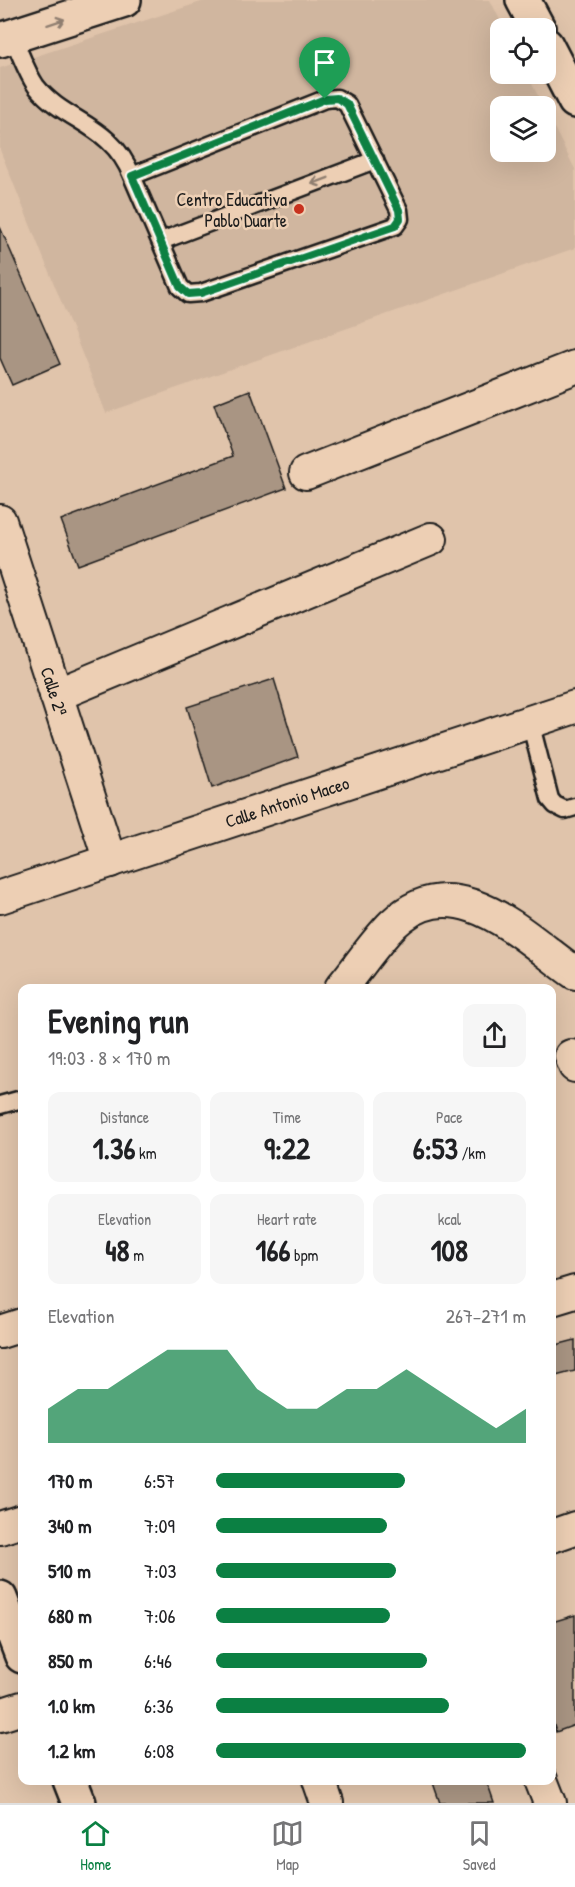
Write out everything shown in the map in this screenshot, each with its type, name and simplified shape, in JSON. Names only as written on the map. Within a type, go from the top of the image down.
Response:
[{"type":"main road","points":[[6,38],[124,0]]},
{"type":"main road","points":[[523,0],[533,18]]},
{"type":"main road","points":[[556,64],[575,101]]},
{"type":"main road","points":[[0,1598],[18,1645]]},
{"type":"main road","points":[[72,1785],[79,1803]]},
{"type":"street","points":[[306,473],[575,367]]},
{"type":"street","name":"Calle 2ª","points":[[0,521],[110,861]]},
{"type":"street","points":[[56,695],[431,539]]},
{"type":"street","name":"Calle Antonio Maceo","points":[[0,897],[575,707]]},
{"type":"street","points":[[344,984],[393,925],[414,908],[446,901],[457,901],[484,908],[575,973]]},
{"type":"street","points":[[556,1298],[575,1292]]},
{"type":"street","points":[[0,1332],[18,1326]]},
{"type":"street","points":[[0,1528],[18,1522]]},
{"type":"street","points":[[556,1535],[575,1528]]},
{"type":"street","points":[[0,1715],[18,1709]]},
{"type":"street","points":[[321,1785],[327,1803]]},
{"type":"street","points":[[543,1785],[550,1803]]},
{"type":"lane","points":[[6,38],[35,85],[111,142],[125,158],[132,176],[180,287],[188,294],[201,293],[395,226],[400,219],[399,210],[347,104],[337,98],[325,99],[132,176]]},
{"type":"lane","points":[[161,241],[375,160]]},
{"type":"lane","points":[[530,722],[550,799],[555,805],[565,810],[575,807]]},
{"type":"lane","points":[[0,1105],[18,1100]]},
{"type":"shaded area","name":"Centro Educativa Pablo Duarte","points":[[207,0],[490,0],[499,18],[490,18],[490,84],[532,84],[538,96],[490,96],[490,162],[556,162],[556,132],[575,169],[575,248],[106,413],[0,150],[0,68]]},
{"type":"building","points":[[0,227],[60,364],[12,385],[0,358]]},
{"type":"building","points":[[250,390],[286,488],[78,565],[61,520],[233,456],[214,404]]},
{"type":"building","points":[[274,679],[298,757],[212,788],[187,707]]},
{"type":"building","points":[[575,1340],[575,1371],[556,1376],[556,1345]]},
{"type":"building","points":[[575,1615],[575,1725],[556,1732],[556,1621]]},
{"type":"building","points":[[434,1785],[488,1785],[494,1803],[440,1803]]},
{"type":"place","name":"Centro Educativa Pablo Duarte","points":[[299,209]]},
{"type":"route","points":[[337,98],[347,104],[399,210],[400,219],[395,226],[201,293],[188,294],[180,287],[132,176],[325,99],[337,98]]}]
